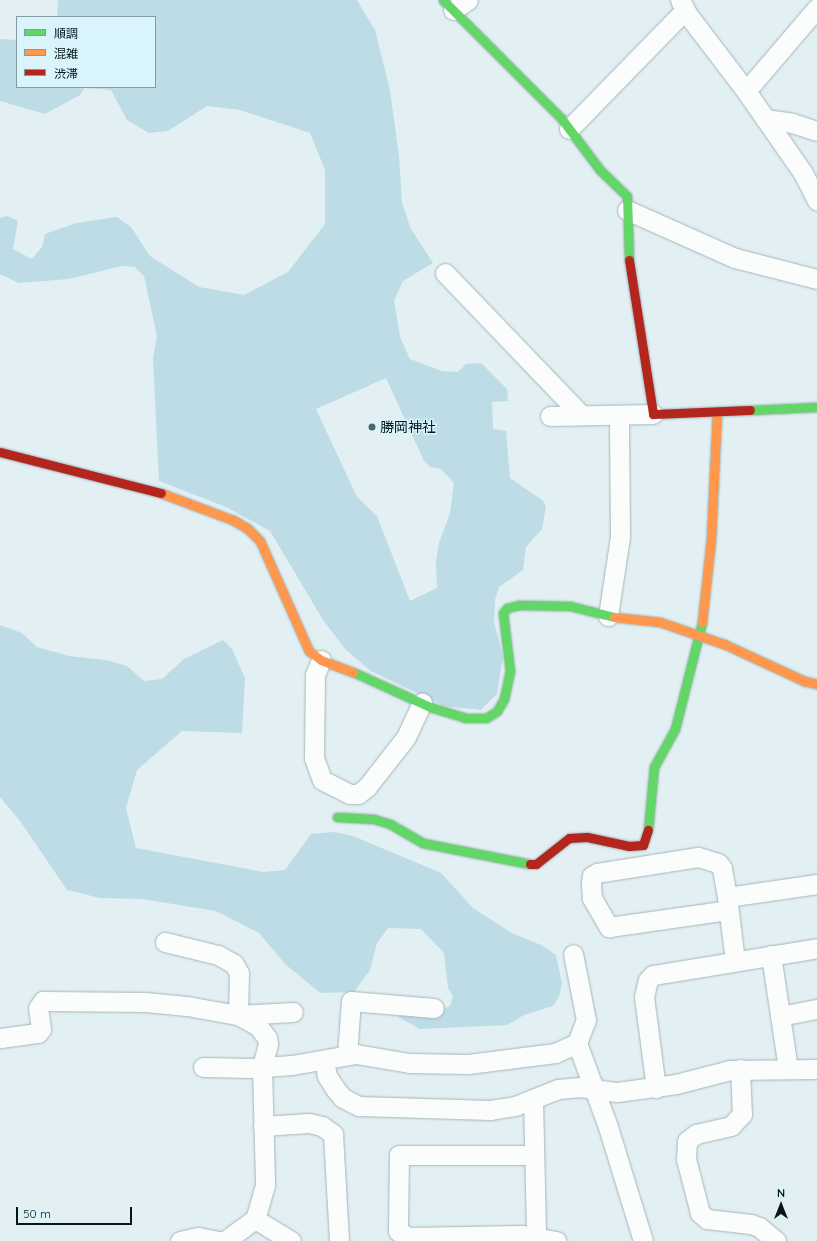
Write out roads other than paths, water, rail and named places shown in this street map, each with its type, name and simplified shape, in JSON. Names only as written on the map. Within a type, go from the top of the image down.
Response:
[{"type":"street","points":[[455,3],[569,129],[600,170],[626,196],[629,264],[653,414]]},
{"type":"street","points":[[569,129],[682,5],[746,91],[803,172],[817,201]]},
{"type":"street","points":[[746,91],[817,8]]},
{"type":"street","points":[[765,119],[792,123],[817,131]]},
{"type":"street","points":[[627,210],[735,258],[817,279]]},
{"type":"street","points":[[446,273],[581,415]]},
{"type":"street","points":[[550,416],[653,414],[817,407]]},
{"type":"street","points":[[336,788],[336,821],[374,819],[390,824],[423,842],[523,864],[536,864],[561,842],[573,837],[629,846],[643,845],[650,825],[654,767],[675,729],[702,626],[712,539],[717,411]]},
{"type":"street","points":[[608,616],[620,537],[619,414]]},
{"type":"street","points":[[0,452],[157,491],[212,511],[247,528],[260,540],[274,567],[304,643],[321,660],[368,677],[422,703],[476,719],[486,718],[497,711],[504,699],[510,671],[503,613],[507,608],[540,603],[570,606],[608,616],[660,622],[699,634],[758,658],[804,681],[817,684]]},
{"type":"street","points":[[321,660],[315,675],[314,758],[322,780],[350,794],[358,794],[367,787],[406,737],[422,703]]},
{"type":"street","points":[[735,961],[728,904],[722,868],[718,863],[698,857],[597,873],[592,876],[592,898],[608,927],[728,904],[817,884]]},
{"type":"street","points":[[165,942],[218,955],[234,964],[239,973],[238,1015]]},
{"type":"street","points":[[656,1088],[644,997],[648,980],[653,975],[662,972],[817,948]]},
{"type":"street","points":[[573,954],[586,1020],[577,1044],[608,1127],[643,1241]]},
{"type":"street","points":[[771,955],[788,1069]]},
{"type":"street","points":[[1,1038],[38,1033],[41,1029],[38,1008],[43,1001],[145,1002],[238,1015],[293,1012]]},
{"type":"street","points":[[347,1055],[351,1001],[434,1008]]},
{"type":"street","points":[[780,1016],[817,1009]]},
{"type":"street","points":[[226,1241],[255,1219],[265,1185],[262,1067],[268,1052],[267,1038],[258,1026],[238,1015]]},
{"type":"street","points":[[203,1067],[262,1067],[324,1061],[347,1055],[365,1054],[409,1063],[468,1064],[538,1057],[577,1044]]},
{"type":"street","points":[[324,1061],[327,1076],[336,1090],[343,1098],[359,1106],[490,1110],[501,1109],[558,1089],[580,1087],[594,1091],[617,1092],[656,1088],[740,1069],[817,1070]]},
{"type":"street","points":[[740,1069],[742,1114],[731,1126],[696,1134],[687,1141],[686,1159],[700,1213],[707,1219],[751,1224],[759,1227],[776,1241]]},
{"type":"street","points":[[533,1099],[536,1235]]},
{"type":"street","points":[[263,1126],[309,1123],[322,1126],[333,1134],[339,1241]]},
{"type":"street","points":[[534,1155],[399,1155],[398,1231],[408,1239],[536,1235],[556,1241]]},
{"type":"street","points":[[255,1219],[291,1241]]},
{"type":"street","points":[[180,1241],[198,1237],[219,1241]]},
{"type":"place","name":"勝岡神社","points":[[372,427]]}]
